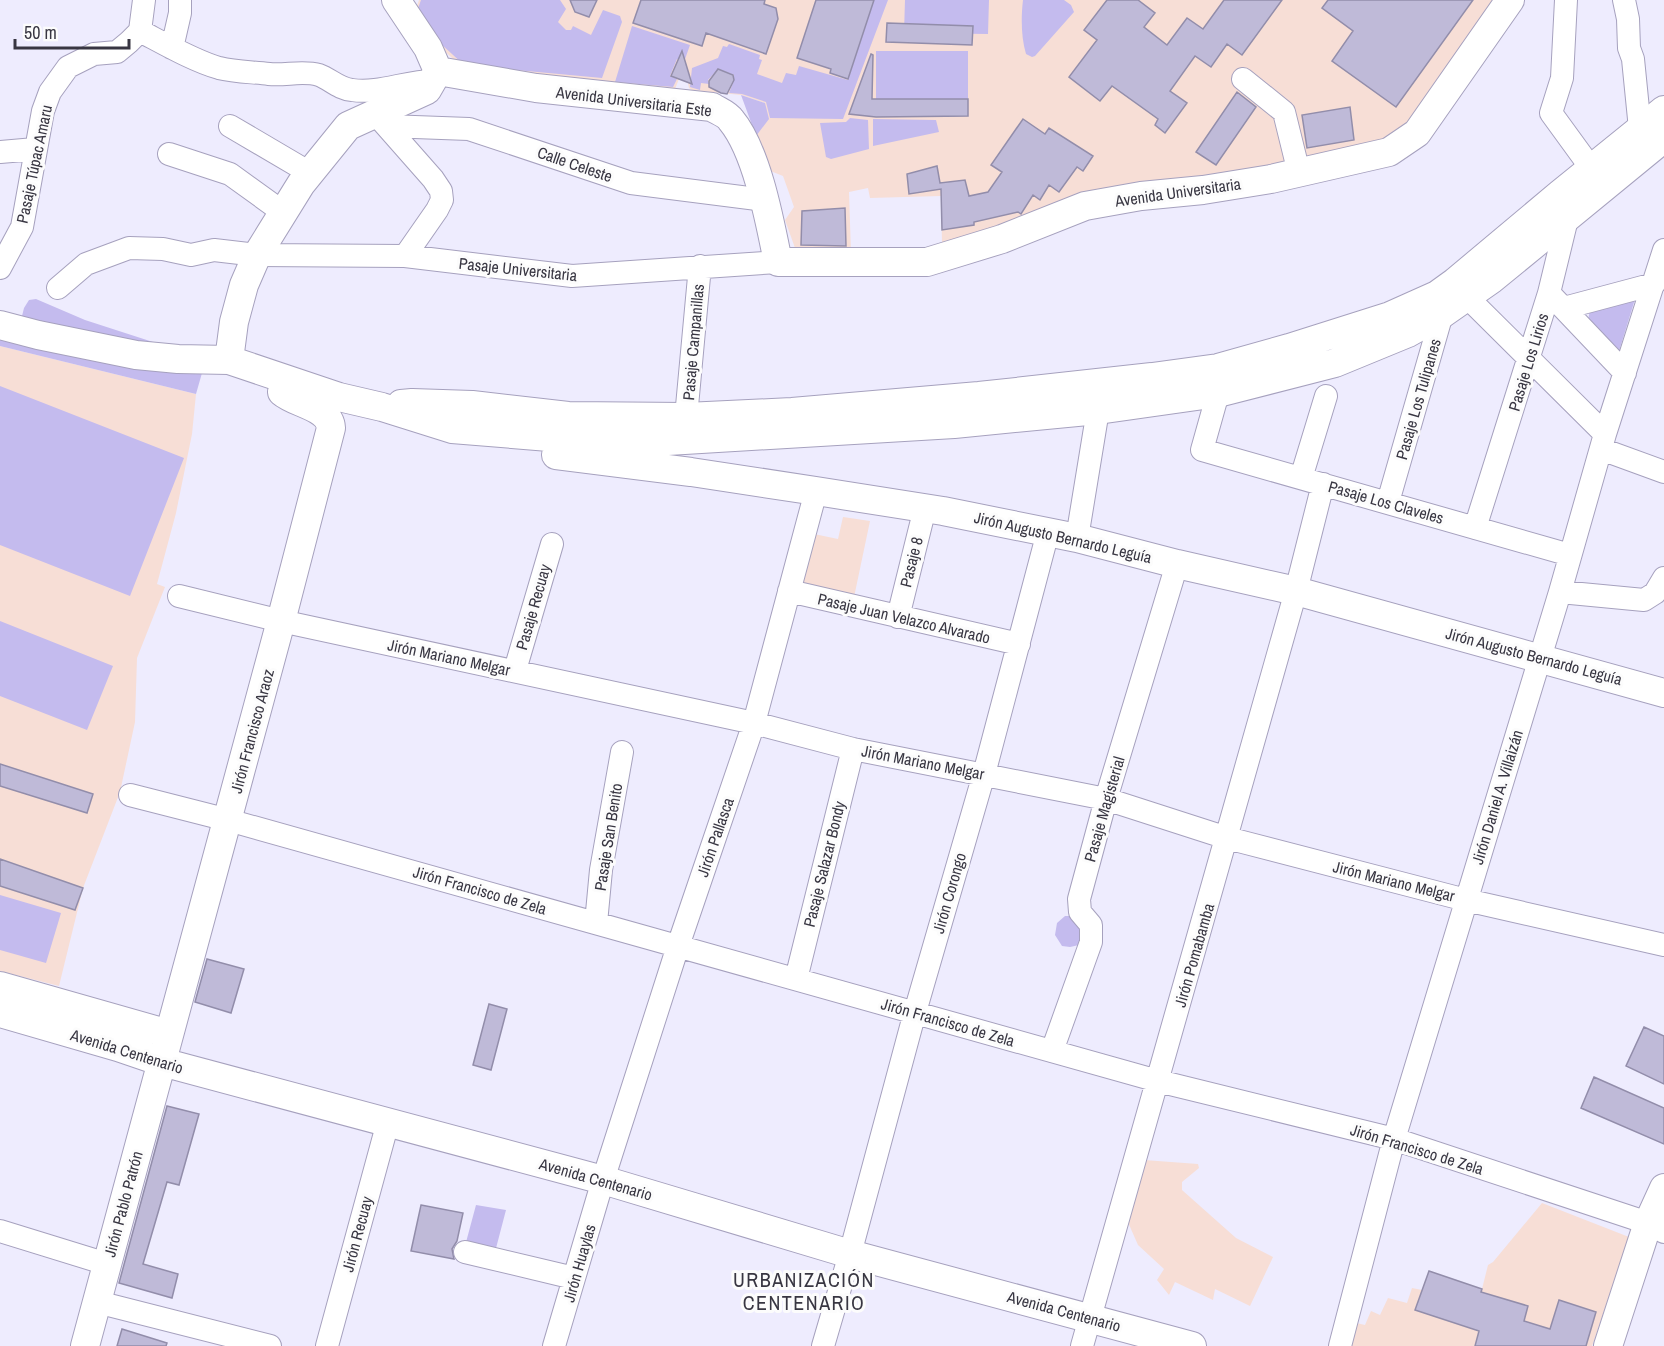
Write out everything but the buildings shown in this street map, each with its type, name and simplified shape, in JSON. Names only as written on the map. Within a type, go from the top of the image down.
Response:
[{"type":"main road","name":"Avenida Universitaria","points":[[778,262],[927,262],[1002,239],[1085,206],[1141,196],[1203,190],[1299,173],[1389,152],[1417,133],[1510,0]]},
{"type":"main road","points":[[228,360],[234,322],[244,285],[257,255],[310,173],[348,126],[381,120],[439,79],[428,48],[400,2]]},
{"type":"main road","name":"Avenida Universitaria Este","points":[[439,79],[712,107],[730,118],[744,139],[765,200],[778,262]]},
{"type":"main road","points":[[382,407],[422,404],[472,405],[688,428],[954,424],[1098,410],[1218,393],[1335,363],[1408,333],[1652,134],[1664,110]]},
{"type":"main road","points":[[1563,206],[1591,168],[1652,134]]},
{"type":"main road","points":[[0,325],[136,355],[228,360],[346,399],[382,407],[452,429],[624,443],[688,428],[792,412],[979,396],[1214,369],[1450,297]]},
{"type":"main road","name":"Jirón Francisco Araoz","points":[[169,1034],[331,428],[331,421],[324,414],[287,396],[272,382],[274,374]]},
{"type":"main road","name":"Jirón Augusto Bernardo Leguía","points":[[452,429],[515,448],[573,459],[691,472],[816,490],[925,508],[1077,538],[1296,591],[1664,693]]},
{"type":"main road","name":"Avenida Centenario","points":[[0,986],[169,1034]]},
{"type":"main road","name":"Avenida Centenario","points":[[0,1013],[162,1062],[603,1180],[850,1254],[1192,1346]]},
{"type":"main road","name":"Jirón Pablo Patrón","points":[[85,1346],[169,1034]]},
{"type":"main road","points":[[1608,1346],[1656,1228],[1664,1188]]},
{"type":"street","points":[[144,0],[140,31],[218,68],[279,75],[297,73],[320,75],[337,86],[351,90],[378,90],[414,81],[439,79]]},
{"type":"street","points":[[172,48],[180,13],[180,0]]},
{"type":"street","points":[[1566,0],[1562,78],[1551,113],[1591,168]]},
{"type":"street","points":[[1624,0],[1628,19],[1629,48],[1652,134]]},
{"type":"street","name":"Pasaje Túpac Amaru","points":[[0,268],[22,227],[35,149],[43,111],[50,92],[68,67],[94,54],[117,52],[140,31]]},
{"type":"street","points":[[1243,79],[1284,111],[1299,173]]},
{"type":"street","points":[[381,120],[441,191],[442,200],[437,210],[405,256]]},
{"type":"street","name":"Calle Celeste","points":[[381,120],[469,129],[632,183],[765,200]]},
{"type":"street","points":[[230,126],[310,173]]},
{"type":"street","points":[[0,152],[35,149]]},
{"type":"street","points":[[169,154],[230,174],[284,213]]},
{"type":"street","name":"Pasaje Los Lirios","points":[[1475,528],[1529,360],[1557,301],[1563,206]]},
{"type":"street","name":"Pasaje Universitaria","points":[[58,288],[86,264],[129,248],[163,249],[191,255],[214,250],[257,255],[405,256],[572,276],[778,262]]},
{"type":"street","name":"Jirón Daniel A. Villaizán","points":[[1340,1346],[1394,1139],[1560,592],[1603,442],[1659,276],[1664,250]]},
{"type":"street","name":"Pasaje Campanillas","points":[[688,428],[700,266]]},
{"type":"street","points":[[1625,373],[1557,301],[1659,276]]},
{"type":"street","points":[[1450,297],[1529,360],[1603,442],[1664,472]]},
{"type":"street","name":"Pasaje Los Tulipanes","points":[[1388,502],[1450,297]]},
{"type":"street","name":"Pasaje Los Claveles","points":[[1218,393],[1202,450],[1570,555]]},
{"type":"street","points":[[1301,478],[1326,396]]},
{"type":"street","points":[[1077,538],[1098,410]]},
{"type":"street","name":"Jirón Pomabamba","points":[[1082,1346],[1227,838],[1296,591],[1323,484]]},
{"type":"street","name":"Jirón Pallasca","points":[[603,1180],[678,946],[754,723],[816,490]]},
{"type":"street","name":"Pasaje 8","points":[[898,616],[925,508]]},
{"type":"street","name":"Jirón Corongo","points":[[823,1346],[915,1012],[984,774],[1048,532]]},
{"type":"street","name":"Pasaje Recuay","points":[[515,670],[552,544]]},
{"type":"street","name":"Pasaje Magisterial","points":[[1052,1051],[1091,942],[1091,925],[1080,912],[1079,899],[1106,799],[1177,564]]},
{"type":"street","points":[[1560,592],[1644,600],[1655,593],[1664,578]]},
{"type":"street","name":"Pasaje Juan Velazco Alvarado","points":[[789,591],[1019,644]]},
{"type":"street","name":"Jirón Mariano Melgar","points":[[179,596],[281,621],[754,723],[853,749],[1106,799],[1227,838],[1466,900],[1664,945]]},
{"type":"street","name":"Pasaje Salazar Bondy","points":[[796,980],[853,749]]},
{"type":"street","name":"Pasaje San Benito","points":[[596,923],[601,870],[622,752]]},
{"type":"street","name":"Jirón Francisco de Zela","points":[[130,795],[228,820],[1158,1081],[1394,1139],[1656,1228]]},
{"type":"street","name":"Jirón Recuay","points":[[327,1346],[388,1122]]},
{"type":"street","name":"Jirón Huaylas","points":[[554,1346],[603,1180]]},
{"type":"street","points":[[0,1231],[107,1264]]},
{"type":"street","points":[[465,1252],[574,1278]]},
{"type":"street","points":[[97,1302],[270,1346]]},
{"type":"shaded area","points":[[419,0],[1502,0],[1396,139],[1024,219],[942,244],[941,196],[870,198],[868,188],[849,192],[851,253],[795,248],[785,220],[794,207],[783,176],[768,170],[756,136],[765,103],[741,95],[692,90],[688,83],[679,79],[675,89],[463,68],[428,36],[414,15]]},
{"type":"shaded area","points":[[421,0],[560,0],[566,9],[558,22],[566,30],[571,30],[573,26],[591,35],[603,10],[620,16],[622,22],[602,78],[464,65],[429,33],[416,14]]},
{"type":"shaded area","points":[[874,0],[888,0],[843,119],[770,118],[766,102],[742,94],[729,93],[734,75],[718,69],[708,80],[709,84],[701,83],[700,90],[690,87],[692,68],[718,58],[723,46],[727,47],[729,44],[760,55],[759,59],[762,60],[757,74],[782,83],[786,73],[796,75],[799,66],[848,80]]},
{"type":"shaded area","points":[[905,0],[989,0],[988,34],[904,33]]},
{"type":"shaded area","points":[[1023,0],[1064,0],[1071,5],[1074,12],[1032,57],[1026,54],[1023,41]]},
{"type":"shaded area","points":[[632,26],[690,45],[684,62],[677,59],[670,76],[677,79],[673,87],[615,82]]},
{"type":"shaded area","points":[[876,51],[968,51],[968,116],[876,117]]},
{"type":"shaded area","points":[[741,95],[765,103],[769,119],[756,136]]},
{"type":"shaded area","points":[[850,118],[868,120],[869,149],[831,159],[826,157],[820,123],[846,122]]},
{"type":"shaded area","points":[[873,119],[936,120],[939,132],[873,146]]},
{"type":"shaded area","points":[[1636,296],[1619,351],[1588,320],[1591,305]]},
{"type":"shaded area","points":[[36,299],[85,320],[156,343],[196,352],[21,320],[29,300]]},
{"type":"shaded area","points":[[0,335],[202,373],[196,394],[0,346]]},
{"type":"shaded area","points":[[0,346],[196,394],[192,434],[176,513],[157,584],[165,587],[137,658],[135,722],[120,792],[83,888],[59,986],[0,971]]},
{"type":"shaded area","points":[[0,386],[184,458],[130,596],[0,545]]},
{"type":"shaded area","points":[[843,517],[870,521],[853,602],[800,589],[814,534],[838,539]]},
{"type":"shaded area","points":[[0,621],[113,666],[87,730],[0,696]]},
{"type":"shaded area","points":[[0,895],[61,913],[46,963],[0,950]]},
{"type":"shaded area","points":[[1065,916],[1075,916],[1086,925],[1079,945],[1062,946],[1055,935],[1057,923]]},
{"type":"shaded area","points":[[1144,1160],[1198,1164],[1199,1168],[1182,1182],[1182,1190],[1236,1238],[1273,1257],[1250,1306],[1215,1289],[1213,1300],[1175,1282],[1169,1295],[1157,1280],[1164,1269],[1138,1245],[1127,1220]]},
{"type":"shaded area","points":[[1542,1203],[1629,1237],[1592,1346],[1346,1346],[1352,1322],[1365,1325],[1371,1311],[1380,1315],[1388,1298],[1407,1303],[1412,1288],[1422,1290],[1429,1271],[1482,1289],[1488,1265],[1493,1262]]},
{"type":"shaded area","points":[[476,1205],[506,1210],[495,1252],[465,1246]]},
{"type":"district","name":"URBANIZACIÓN CENTENARIO","points":[[804,1292]]}]
